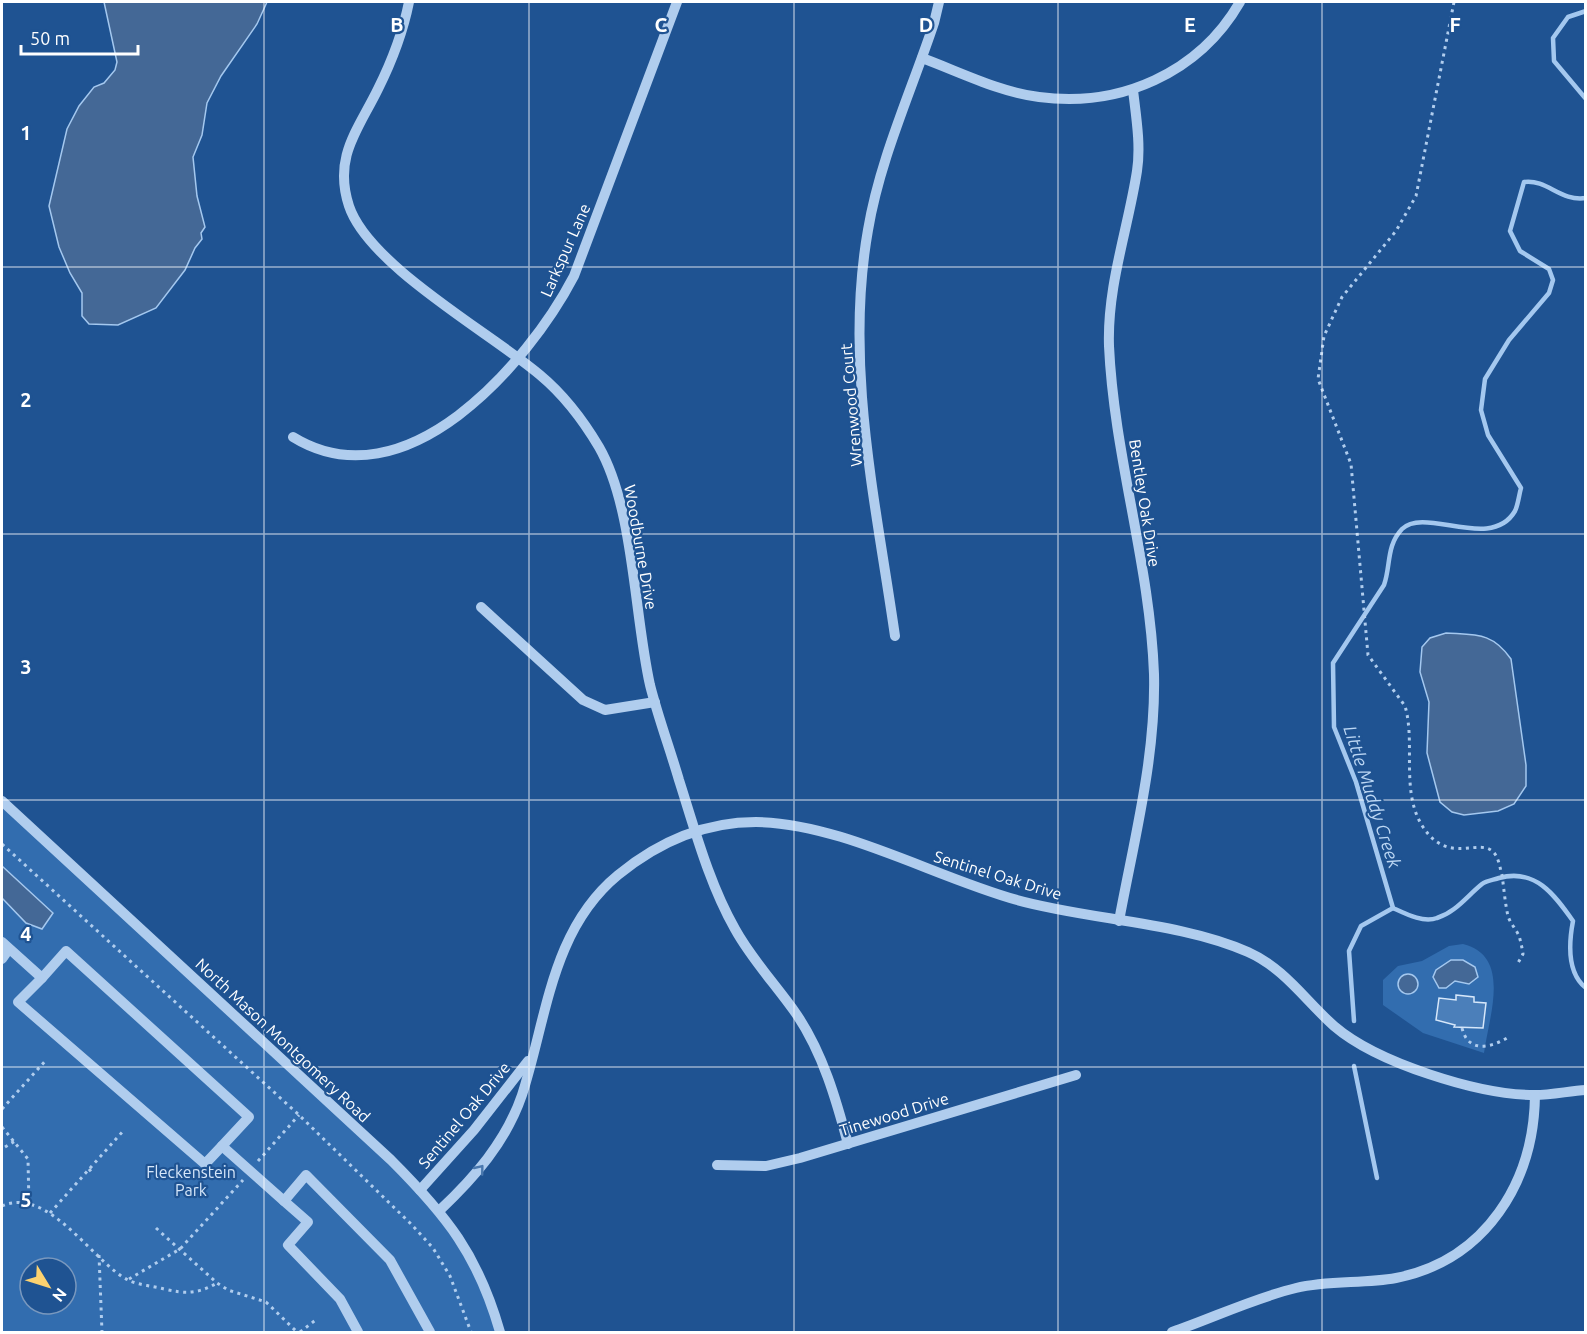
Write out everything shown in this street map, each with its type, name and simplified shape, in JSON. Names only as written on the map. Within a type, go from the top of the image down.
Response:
[{"type":"street","name":"Woodburne Drive","points":[[409,2],[391,60],[346,151],[345,188],[350,208],[357,225],[381,254],[519,358],[559,393],[582,420],[610,470],[629,550],[642,642],[655,702],[695,832],[720,899],[736,931],[797,1016],[815,1046],[833,1089],[848,1144]]},
{"type":"street","name":"Larkspur Lane","points":[[293,437],[309,447],[355,454],[390,449],[412,442],[463,413],[519,358],[551,317],[579,265],[677,2]]},
{"type":"street","name":"Wrenwood Court","points":[[895,636],[860,382],[861,277],[875,196],[939,2]]},
{"type":"street","points":[[922,58],[1003,88],[1037,97],[1084,100],[1133,90],[1162,78],[1200,51],[1224,26],[1240,2]]},
{"type":"street","name":"Bentley Oak Drive","points":[[1119,921],[1150,755],[1154,720],[1154,673],[1150,626],[1113,392],[1109,345],[1113,285],[1137,170],[1138,147],[1133,90]]},
{"type":"street","points":[[481,607],[583,700],[605,710],[655,702]]},
{"type":"street","name":"North Mason Montgomery Road","points":[[2,801],[420,1190],[439,1211],[473,1259],[492,1303],[500,1332]]},
{"type":"street","name":"Sentinel Oak Drive","points":[[439,1211],[478,1172],[508,1126],[522,1095],[556,968],[565,946],[590,905],[614,879],[642,857],[695,832],[731,824],[754,822],[813,830],[1014,899],[1206,937],[1263,959],[1293,983],[1338,1029],[1356,1041],[1406,1066],[1461,1083],[1535,1095],[1586,1090]]},
{"type":"street","points":[[2,959],[5,946],[42,978]]},
{"type":"street","points":[[66,951],[249,1117],[222,1146],[205,1164],[18,1002],[66,951]]},
{"type":"street","name":"Sentinel Oak Drive","points":[[420,1190],[474,1130],[530,1059]]},
{"type":"street","name":"Tinewood Drive","points":[[717,1165],[766,1167],[1076,1075]]},
{"type":"street","points":[[1172,1332],[1297,1287],[1396,1278],[1448,1258],[1486,1228],[1515,1189],[1535,1124],[1535,1095]]},
{"type":"street","points":[[222,1146],[308,1222],[288,1245],[340,1299],[358,1332]]},
{"type":"street","points":[[284,1201],[306,1175],[390,1260],[430,1332]]},
{"type":"path","points":[[1454,2],[1416,196],[1396,231],[1342,297],[1324,336],[1318,379],[1352,464],[1368,655],[1405,706],[1408,717],[1407,751],[1414,809],[1423,828],[1435,841],[1448,849],[1489,848],[1500,864],[1509,918],[1519,935],[1523,954],[1518,963]]},
{"type":"path","points":[[2,844],[299,1115],[433,1248],[450,1276],[471,1332]]},
{"type":"path","points":[[1462,1028],[1464,1035],[1483,1048],[1493,1046],[1507,1038]]},
{"type":"path","points":[[2,1109],[47,1059]]},
{"type":"path","points":[[128,1280],[180,1250],[299,1115]]},
{"type":"path","points":[[2,1127],[28,1159],[29,1206]]},
{"type":"path","points":[[51,1213],[124,1130]]},
{"type":"path","points":[[5,1148],[15,1141]]},
{"type":"path","points":[[89,1169],[93,1174]]},
{"type":"path","points":[[2,1206],[7,1204],[29,1206],[51,1213],[128,1280],[186,1294],[203,1291],[217,1283]]},
{"type":"path","points":[[156,1228],[217,1283],[228,1290],[266,1302],[298,1332],[317,1319]]},
{"type":"path","points":[[99,1255],[102,1332]]},
{"type":"green space","name":"Fleckenstein Park","points":[[2,801],[391,1160],[454,1229],[500,1332],[2,1332]]},
{"type":"green space","points":[[1463,944],[1478,951],[1488,961],[1492,974],[1494,989],[1484,1053],[1423,1033],[1383,1005],[1383,980],[1398,966],[1422,961],[1449,946]]},
{"type":"shaded area","points":[[104,2],[267,2],[257,24],[221,76],[207,103],[202,135],[193,157],[197,196],[205,227],[201,233],[202,239],[195,248],[185,270],[156,308],[118,325],[89,324],[82,316],[82,293],[59,247],[49,206],[67,129],[79,106],[94,87],[104,83],[115,70],[117,62]]},
{"type":"shaded area","points":[[1446,633],[1475,635],[1490,639],[1511,659],[1526,765],[1526,786],[1514,804],[1498,811],[1464,815],[1452,812],[1440,802],[1427,753],[1429,702],[1420,672],[1422,647],[1430,638]]},
{"type":"shaded area","points":[[2,866],[53,913],[42,929],[26,923],[2,898]]},
{"type":"shaded area","points":[[1451,960],[1463,960],[1475,967],[1478,977],[1469,984],[1455,981],[1446,988],[1439,988],[1433,977],[1436,970]]},
{"type":"shaded area","points":[[1408,974],[1415,977],[1418,984],[1415,991],[1408,994],[1401,991],[1398,984],[1401,977]]},
{"type":"building","points":[[1456,995],[1474,997],[1474,1002],[1486,1003],[1483,1028],[1454,1027],[1455,1025],[1436,1020],[1439,998],[1456,1000]]},
{"type":"waterway","name":"Little Muddy Creek","points":[[1586,11],[1568,17],[1553,38],[1554,61],[1586,99]]},
{"type":"waterway","name":"Little Muddy Creek","points":[[1586,198],[1569,197],[1540,184],[1524,182],[1510,231],[1520,251],[1549,269],[1553,280],[1549,293],[1509,340],[1485,379],[1481,410],[1488,435],[1521,488],[1515,511],[1504,523],[1490,528],[1475,529],[1426,522],[1412,523],[1402,529],[1393,542],[1384,585],[1333,663],[1334,727],[1356,782],[1393,908],[1415,917],[1432,919],[1450,912],[1486,882],[1512,876],[1533,880],[1551,893],[1573,921],[1570,947],[1572,966],[1580,982],[1586,988]]},
{"type":"waterway","points":[[1354,1021],[1349,951],[1361,926],[1393,908]]},
{"type":"waterway","points":[[1354,1066],[1377,1178]]}]
